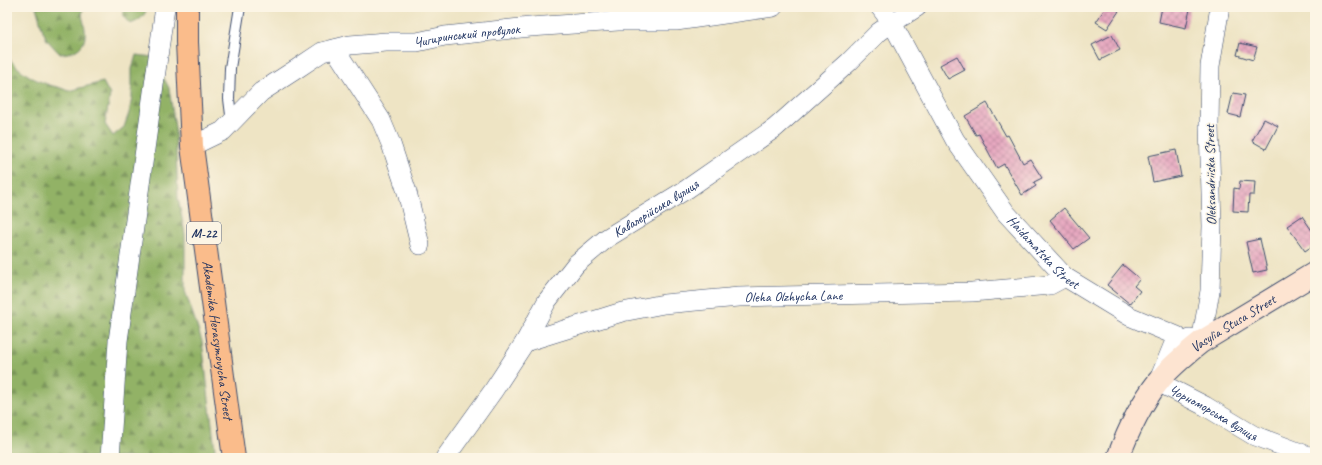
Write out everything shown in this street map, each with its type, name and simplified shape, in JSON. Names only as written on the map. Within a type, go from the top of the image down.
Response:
[{"type":"highway","name":"Akademika Herasymovycha Street","points":[[187,7],[187,42],[192,146],[234,458]]},
{"type":"main road","name":"Vasylia Stusa Street","points":[[1158,382],[1184,355],[1200,342],[1315,273]]},
{"type":"main road","points":[[1118,458],[1126,437],[1139,412],[1158,382]]},
{"type":"street","points":[[110,458],[118,341],[165,7]]},
{"type":"street","name":"Чигиринський провулок","points":[[192,146],[223,131],[261,92],[322,52],[350,45],[386,42],[417,42],[445,36],[530,27],[618,21],[676,21],[772,7]]},
{"type":"street","name":"Haidamatska Street","points":[[880,7],[892,23],[955,140],[1006,213],[1065,277],[1129,316],[1177,336],[1200,342]]},
{"type":"street","name":"Кавалерійська вулиця","points":[[445,458],[493,391],[525,342],[547,301],[576,264],[607,238],[687,189],[775,128],[849,62],[879,32],[917,7]]},
{"type":"street","name":"Oleksandriiska Street","points":[[1200,342],[1210,291],[1212,226],[1209,126],[1210,66],[1220,7]]},
{"type":"street","points":[[336,49],[381,120],[391,144],[407,192],[420,245]]},
{"type":"street","name":"Oleha Olzhycha Lane","points":[[525,342],[622,312],[664,304],[739,297],[972,292],[1050,285],[1065,277]]},
{"type":"street","points":[[1158,382],[1177,336]]},
{"type":"street","name":"Чорноморська вулиця","points":[[1158,382],[1205,406],[1253,435],[1314,458]]},
{"type":"lane","points":[[232,123],[229,99],[230,68],[240,7]]},
{"type":"green space","points":[[36,7],[84,7],[82,15],[85,26],[85,35],[82,45],[71,52],[60,54],[47,40]]},
{"type":"green space","points":[[123,7],[147,7],[141,18],[130,24],[123,16]]},
{"type":"green space","points":[[136,55],[153,57],[169,88],[175,128],[178,198],[185,234],[185,291],[202,341],[216,458],[7,458],[7,56],[20,69],[30,76],[41,82],[68,91],[103,82],[110,95],[105,124],[113,136],[124,127],[129,113],[132,98],[132,69]]},
{"type":"building","points":[[1106,7],[1112,7],[1119,11],[1107,29],[1096,22]]},
{"type":"building","points":[[1162,7],[1182,7],[1190,9],[1186,28],[1159,22]]},
{"type":"building","points":[[1112,35],[1120,50],[1100,60],[1092,45]]},
{"type":"building","points":[[1240,43],[1257,47],[1253,60],[1237,55]]},
{"type":"building","points":[[957,56],[965,70],[948,79],[940,65]]},
{"type":"building","points":[[1233,93],[1245,95],[1240,117],[1228,114]]},
{"type":"building","points":[[987,103],[1006,136],[1008,135],[1023,163],[1030,159],[1042,178],[1034,182],[1036,186],[1022,195],[1004,164],[997,168],[979,134],[976,135],[965,116]]},
{"type":"building","points":[[1264,119],[1278,126],[1266,149],[1252,141]]},
{"type":"building","points":[[1176,150],[1181,176],[1153,182],[1148,156]]},
{"type":"building","points":[[1240,181],[1255,182],[1254,195],[1249,195],[1248,212],[1233,211],[1234,188],[1239,189]]},
{"type":"building","points":[[1064,208],[1089,238],[1074,249],[1050,220]]},
{"type":"building","points":[[1302,216],[1315,235],[1315,244],[1305,251],[1287,226]]},
{"type":"building","points":[[1260,239],[1267,270],[1253,273],[1246,242]]},
{"type":"building","points":[[1123,265],[1140,279],[1134,286],[1140,291],[1130,304],[1107,285]]}]
